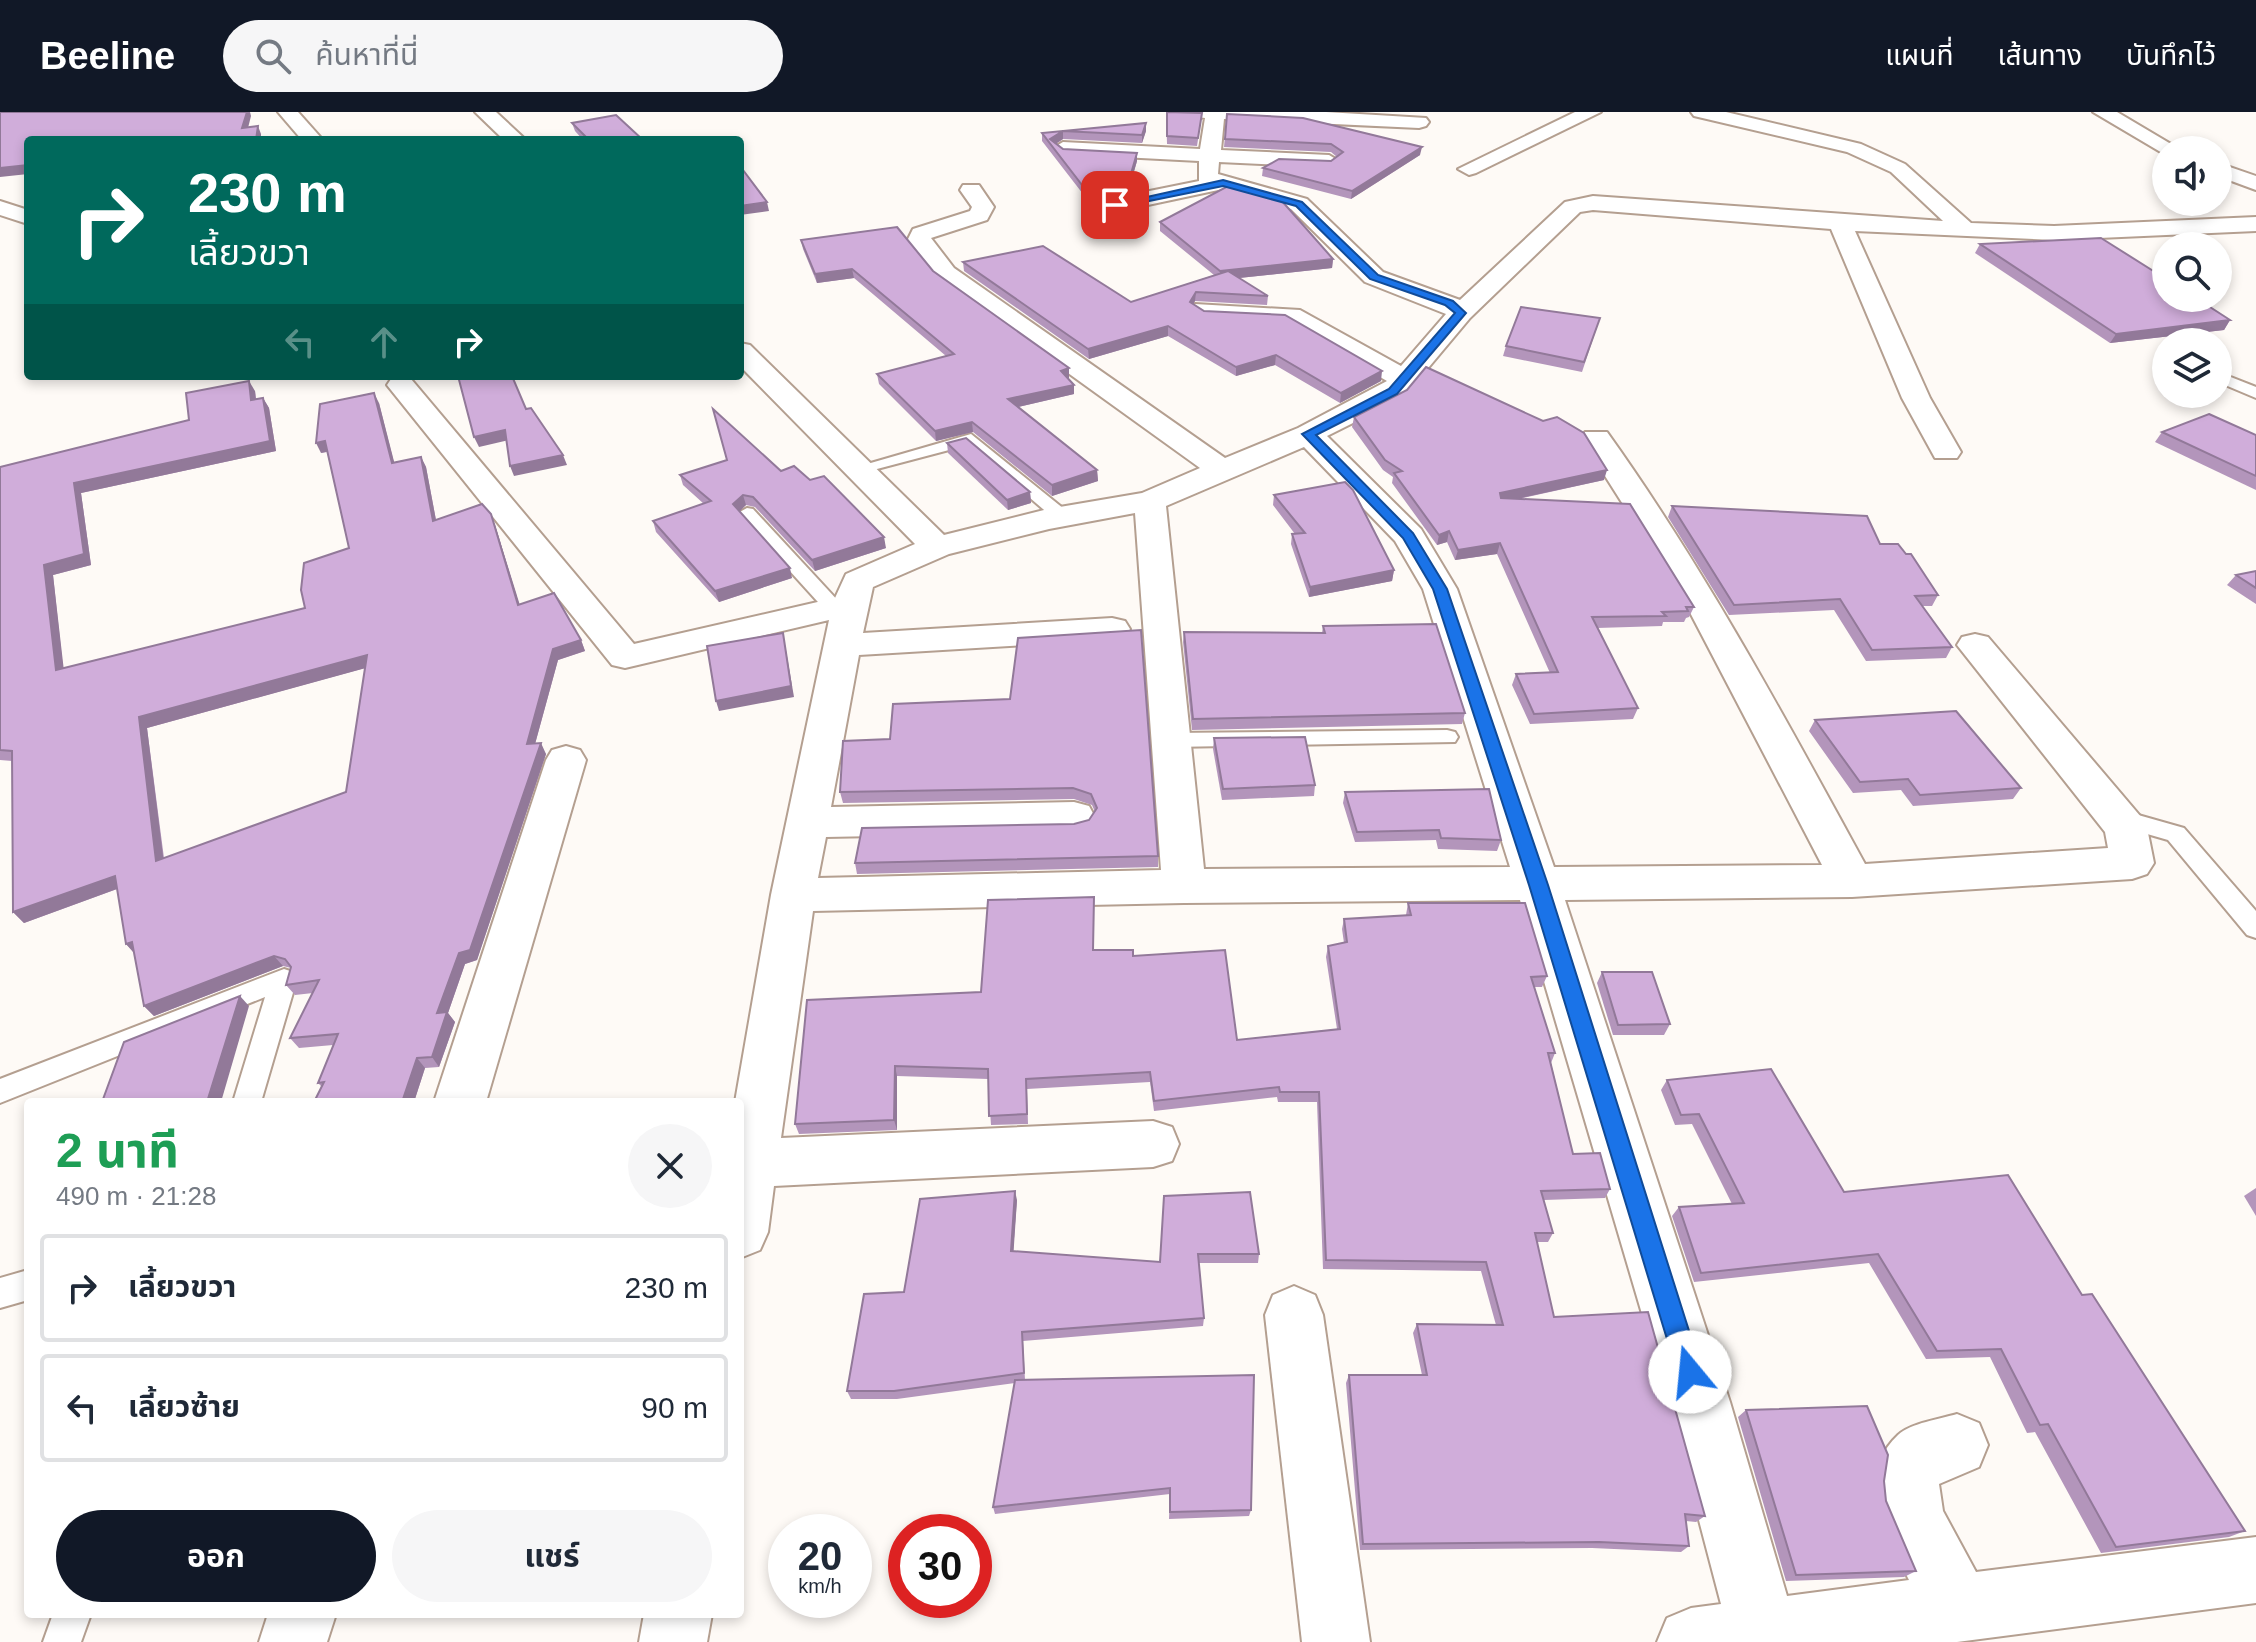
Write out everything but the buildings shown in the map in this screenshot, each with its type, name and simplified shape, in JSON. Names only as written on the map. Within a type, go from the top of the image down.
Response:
[{"type":"street","points":[[288,112],[309,136]]},
{"type":"street","points":[[485,112],[512,136]]},
{"type":"street","points":[[1196,112],[1419,122]]},
{"type":"street","points":[[1214,112],[1216,169]]},
{"type":"street","points":[[1469,169],[1591,112]]},
{"type":"street","points":[[1701,112],[1854,148],[1898,168],[1965,229]]},
{"type":"street","points":[[2104,113],[2152,140]]},
{"type":"street","points":[[1063,148],[1216,169],[1329,161]]},
{"type":"street","points":[[1115,205],[1216,169],[1299,204],[1374,277],[1449,303],[1461,313]]},
{"type":"street","points":[[2232,175],[2256,184]]},
{"type":"street","points":[[971,190],[983,207],[979,215],[921,234],[919,241],[945,273],[1224,471]]},
{"type":"street","points":[[744,1207],[793,895],[842,645],[842,607],[858,581],[937,547],[1063,517],[1150,501],[1308,434],[1393,392],[1461,313],[1573,207],[1621,203],[1840,223],[2054,233],[2256,224]]},
{"type":"street","points":[[0,208],[24,216]]},
{"type":"street","points":[[1840,223],[1916,398],[1946,452]]},
{"type":"street","points":[[1204,309],[1291,315],[1404,379]]},
{"type":"street","points":[[744,355],[937,547]]},
{"type":"street","points":[[401,385],[625,657],[842,607]]},
{"type":"street","points":[[1308,434],[1409,536],[1440,589],[1538,885],[1699,1402],[1763,1632]]},
{"type":"street","points":[[1596,438],[1691,580],[1852,881]]},
{"type":"street","points":[[1150,501],[1184,886]]},
{"type":"street","points":[[842,645],[1112,629]]},
{"type":"street","points":[[793,895],[1184,886],[1852,881],[2132,863],[2126,828],[1975,645]]},
{"type":"street","points":[[461,1098],[566,760]]},
{"type":"street","points":[[807,822],[1074,817]]},
{"type":"street","points":[[751,1163],[1153,1144]]},
{"type":"street","points":[[1294,1315],[1336,1642]]},
{"type":"street","points":[[1957,1445],[1921,1456],[1906,1477],[1912,1518],[1958,1608]]},
{"type":"street","points":[[1691,1642],[2256,1570]]},
{"type":"street","points":[[293,1642],[301,1618]]},
{"type":"street","points":[[673,1642],[677,1618]]},
{"type":"lane","points":[[2232,383],[2256,393]]},
{"type":"lane","points":[[858,469],[971,439],[1063,517]]},
{"type":"lane","points":[[747,513],[842,607]]},
{"type":"lane","points":[[1171,740],[1447,737]]},
{"type":"lane","points":[[2117,817],[2176,834],[2256,928]]},
{"type":"lane","points":[[0,1091],[284,979],[248,1098]]},
{"type":"lane","points":[[0,1293],[24,1286]]},
{"type":"lane","points":[[62,1642],[71,1618]]},
{"type":"route","points":[[1115,205],[1223,183],[1299,204],[1374,277],[1449,303],[1461,313],[1393,392],[1308,434],[1409,536],[1440,589],[1538,885],[1690,1372]]}]
